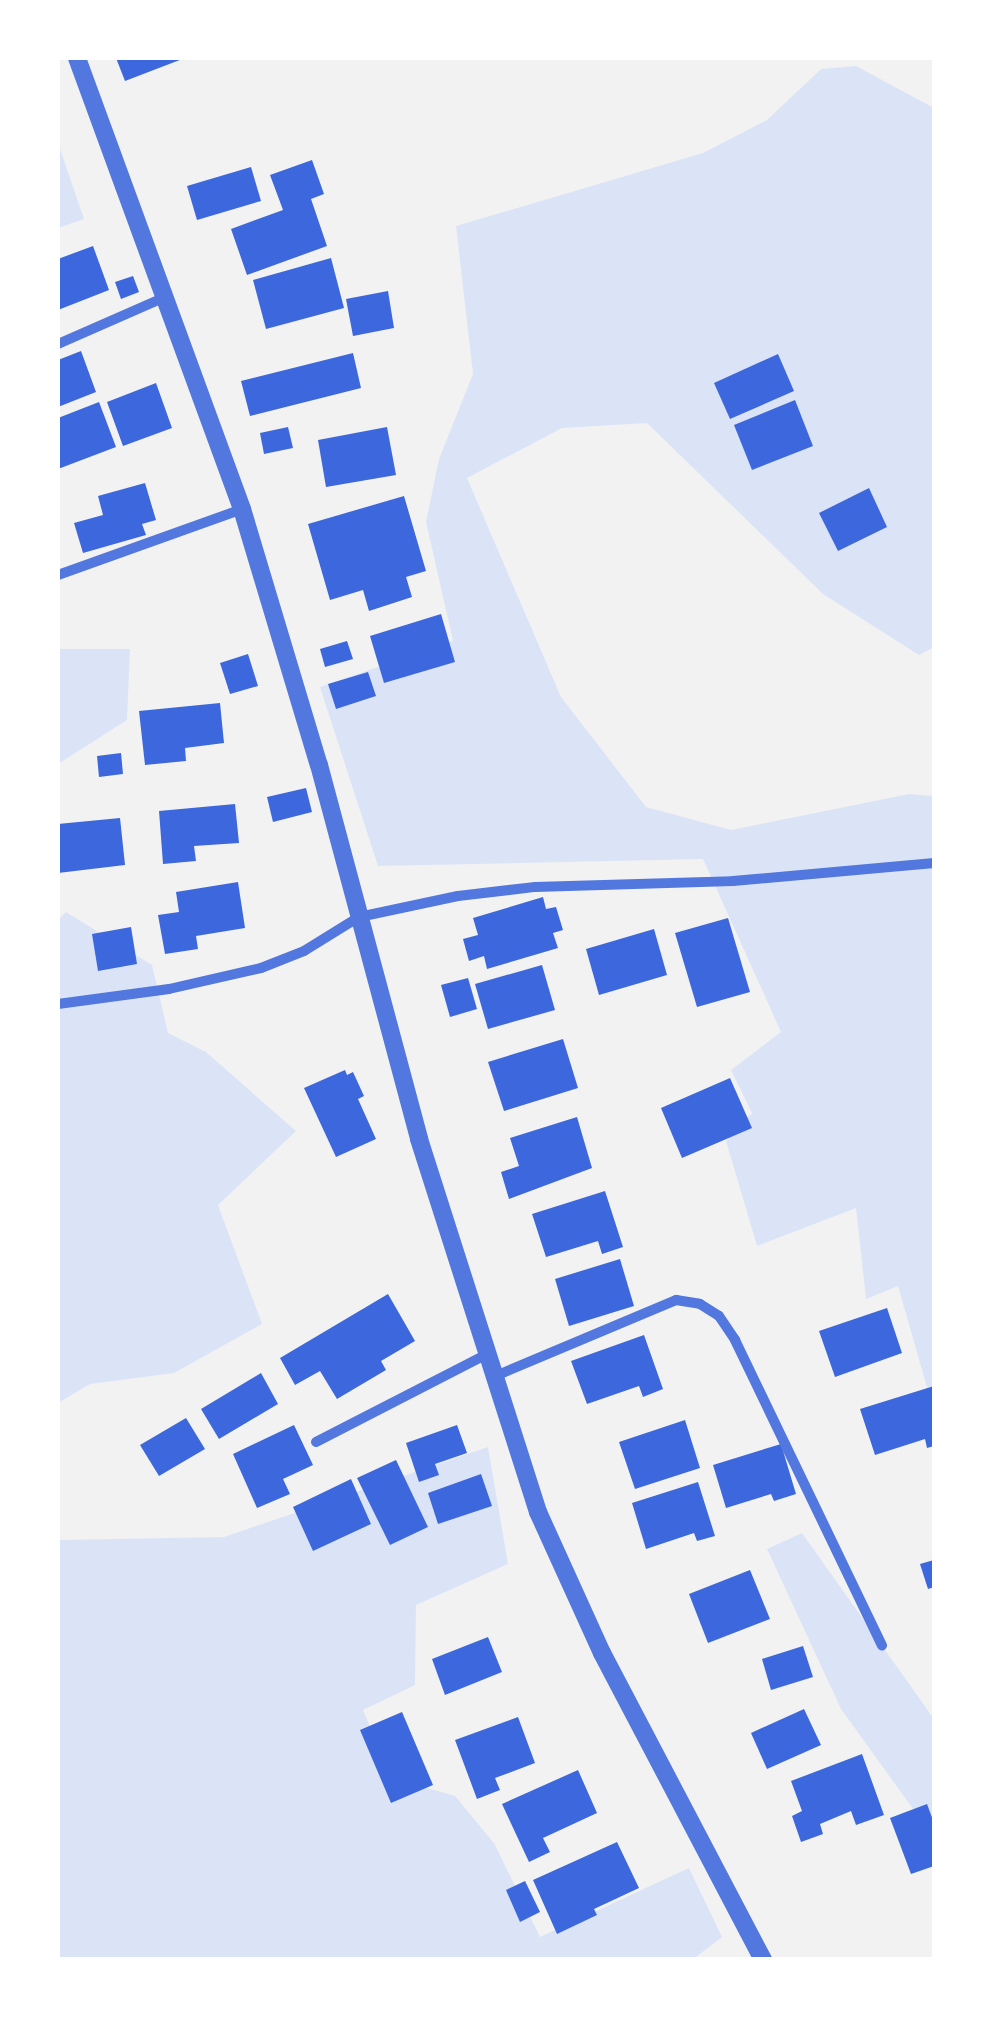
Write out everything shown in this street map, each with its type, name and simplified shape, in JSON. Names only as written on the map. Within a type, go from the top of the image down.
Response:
[{"type":"street","points":[[77,58],[242,509],[320,765],[419,1139],[485,1356],[538,1512],[602,1653],[762,1960]]},
{"type":"street","points":[[58,344],[165,297]]},
{"type":"street","points":[[58,575],[242,509]]},
{"type":"street","points":[[58,1004],[169,988],[261,968],[304,952],[359,916],[458,896],[535,887],[733,880],[934,863]]},
{"type":"street","points":[[492,1377],[676,1300],[700,1304],[719,1316],[743,1356],[882,1646]]},
{"type":"street","points":[[316,1442],[485,1356]]},
{"type":"shaded area","points":[[856,66],[934,108],[934,647],[919,655],[823,594],[647,423],[562,428],[467,478],[561,697],[646,807],[731,830],[909,794],[934,796],[934,1412],[898,1286],[866,1299],[856,1208],[757,1246],[726,1141],[752,1113],[731,1070],[781,1032],[703,859],[378,866],[320,687],[453,641],[426,522],[439,459],[473,374],[456,226],[703,153],[767,120],[821,69]]},
{"type":"shaded area","points":[[58,143],[84,219],[58,228]]},
{"type":"shaded area","points":[[58,649],[130,649],[127,720],[58,764]]},
{"type":"shaded area","points":[[66,912],[152,965],[168,1033],[206,1052],[296,1131],[218,1205],[262,1324],[174,1373],[90,1384],[58,1403],[58,920]]},
{"type":"shaded area","points":[[488,1447],[508,1564],[416,1605],[415,1685],[363,1710],[392,1778],[455,1796],[494,1843],[540,1937],[689,1868],[722,1937],[692,1960],[58,1959],[58,1540],[224,1537]]},
{"type":"shaded area","points":[[802,1533],[934,1719],[934,1838],[841,1709],[767,1549]]},
{"type":"building","points":[[116,58],[185,58],[125,81]]},
{"type":"building","points":[[312,160],[324,194],[311,199],[327,246],[247,275],[231,229],[283,210],[270,175]]},
{"type":"building","points":[[251,167],[261,201],[197,220],[187,186]]},
{"type":"building","points":[[93,246],[109,290],[58,310],[58,259]]},
{"type":"building","points":[[331,258],[344,308],[266,329],[253,280]]},
{"type":"building","points":[[133,276],[139,292],[121,299],[115,282]]},
{"type":"building","points":[[388,291],[394,328],[353,336],[346,299]]},
{"type":"building","points":[[81,351],[96,392],[58,407],[58,360]]},
{"type":"building","points":[[353,353],[361,388],[250,416],[241,381]]},
{"type":"building","points":[[778,354],[794,391],[730,419],[714,383]]},
{"type":"building","points":[[156,383],[172,428],[123,446],[107,402]]},
{"type":"building","points":[[795,400],[813,446],[752,470],[734,425]]},
{"type":"building","points":[[99,402],[116,447],[58,469],[58,418]]},
{"type":"building","points":[[288,427],[293,448],[264,454],[260,433]]},
{"type":"building","points":[[387,427],[396,475],[326,487],[318,440]]},
{"type":"building","points":[[145,483],[156,520],[142,524],[146,535],[83,553],[74,523],[103,515],[98,496]]},
{"type":"building","points":[[869,488],[887,527],[838,551],[819,513]]},
{"type":"building","points":[[404,496],[426,571],[406,577],[412,597],[369,611],[363,590],[330,600],[308,524]]},
{"type":"building","points":[[441,614],[455,662],[384,683],[370,636]]},
{"type":"building","points":[[347,641],[353,659],[325,667],[320,649]]},
{"type":"building","points":[[248,654],[258,686],[230,694],[220,663]]},
{"type":"building","points":[[368,672],[376,696],[336,709],[328,684]]},
{"type":"building","points":[[220,703],[224,743],[185,748],[186,761],[145,765],[139,711]]},
{"type":"building","points":[[121,753],[123,774],[99,777],[97,756]]},
{"type":"building","points":[[306,788],[312,812],[273,822],[267,797]]},
{"type":"building","points":[[235,804],[239,843],[194,846],[196,861],[163,864],[159,811]]},
{"type":"building","points":[[120,818],[125,865],[58,873],[58,824]]},
{"type":"building","points":[[238,882],[245,928],[196,936],[198,949],[165,954],[158,915],[179,912],[176,892]]},
{"type":"building","points":[[543,897],[546,909],[556,907],[563,930],[553,933],[558,948],[487,969],[484,956],[469,961],[463,939],[478,935],[473,918]]},
{"type":"building","points":[[728,918],[750,992],[697,1007],[675,933]]},
{"type":"building","points":[[131,927],[137,964],[98,971],[92,934]]},
{"type":"building","points":[[654,929],[667,975],[599,995],[586,949]]},
{"type":"building","points":[[542,965],[555,1010],[488,1029],[475,984]]},
{"type":"building","points":[[468,978],[477,1009],[450,1017],[441,985]]},
{"type":"building","points":[[563,1039],[578,1088],[504,1111],[488,1062]]},
{"type":"building","points":[[345,1070],[347,1075],[353,1072],[364,1096],[358,1099],[376,1139],[336,1157],[304,1088]]},
{"type":"building","points":[[730,1078],[752,1128],[682,1158],[661,1108]]},
{"type":"building","points":[[577,1117],[592,1168],[509,1199],[501,1172],[519,1166],[510,1138]]},
{"type":"building","points":[[605,1191],[623,1247],[602,1254],[598,1241],[546,1257],[532,1214]]},
{"type":"building","points":[[620,1259],[634,1306],[569,1326],[555,1279]]},
{"type":"building","points":[[388,1294],[415,1341],[381,1361],[386,1370],[337,1399],[320,1371],[295,1385],[280,1358]]},
{"type":"building","points":[[887,1308],[902,1353],[835,1377],[819,1331]]},
{"type":"building","points":[[644,1335],[663,1389],[643,1397],[639,1386],[587,1404],[571,1361]]},
{"type":"building","points":[[261,1373],[278,1404],[219,1439],[201,1409]]},
{"type":"building","points":[[934,1386],[934,1446],[927,1448],[925,1439],[875,1455],[860,1409]]},
{"type":"building","points":[[186,1418],[205,1449],[159,1476],[140,1445]]},
{"type":"building","points":[[685,1420],[700,1468],[635,1489],[619,1442]]},
{"type":"building","points":[[294,1425],[313,1465],[283,1479],[290,1494],[257,1508],[233,1454]]},
{"type":"building","points":[[457,1425],[467,1453],[435,1464],[439,1475],[419,1482],[406,1443]]},
{"type":"building","points":[[781,1444],[796,1494],[774,1501],[771,1494],[726,1508],[713,1465]]},
{"type":"building","points":[[396,1460],[428,1527],[390,1545],[357,1478]]},
{"type":"building","points":[[481,1474],[492,1506],[438,1524],[428,1493]]},
{"type":"building","points":[[351,1479],[371,1524],[313,1551],[293,1507]]},
{"type":"building","points":[[698,1482],[715,1536],[697,1541],[694,1533],[646,1549],[632,1503]]},
{"type":"building","points":[[934,1560],[934,1587],[928,1589],[920,1564]]},
{"type":"building","points":[[750,1570],[770,1619],[708,1643],[689,1594]]},
{"type":"building","points":[[488,1637],[502,1672],[445,1695],[432,1659]]},
{"type":"building","points":[[803,1646],[813,1677],[771,1690],[762,1659]]},
{"type":"building","points":[[804,1709],[821,1745],[767,1769],[751,1733]]},
{"type":"building","points":[[402,1712],[433,1785],[391,1803],[360,1730]]},
{"type":"building","points":[[518,1717],[535,1763],[495,1778],[500,1790],[477,1799],[455,1740]]},
{"type":"building","points":[[862,1754],[884,1815],[856,1825],[851,1811],[820,1824],[823,1834],[801,1842],[792,1816],[802,1811],[791,1781]]},
{"type":"building","points":[[578,1770],[597,1813],[543,1838],[550,1852],[529,1862],[502,1804]]},
{"type":"building","points":[[927,1804],[934,1823],[934,1866],[911,1874],[890,1818]]},
{"type":"building","points":[[617,1842],[639,1888],[594,1909],[597,1915],[557,1934],[533,1880]]},
{"type":"building","points":[[525,1881],[540,1912],[520,1922],[506,1890]]}]
